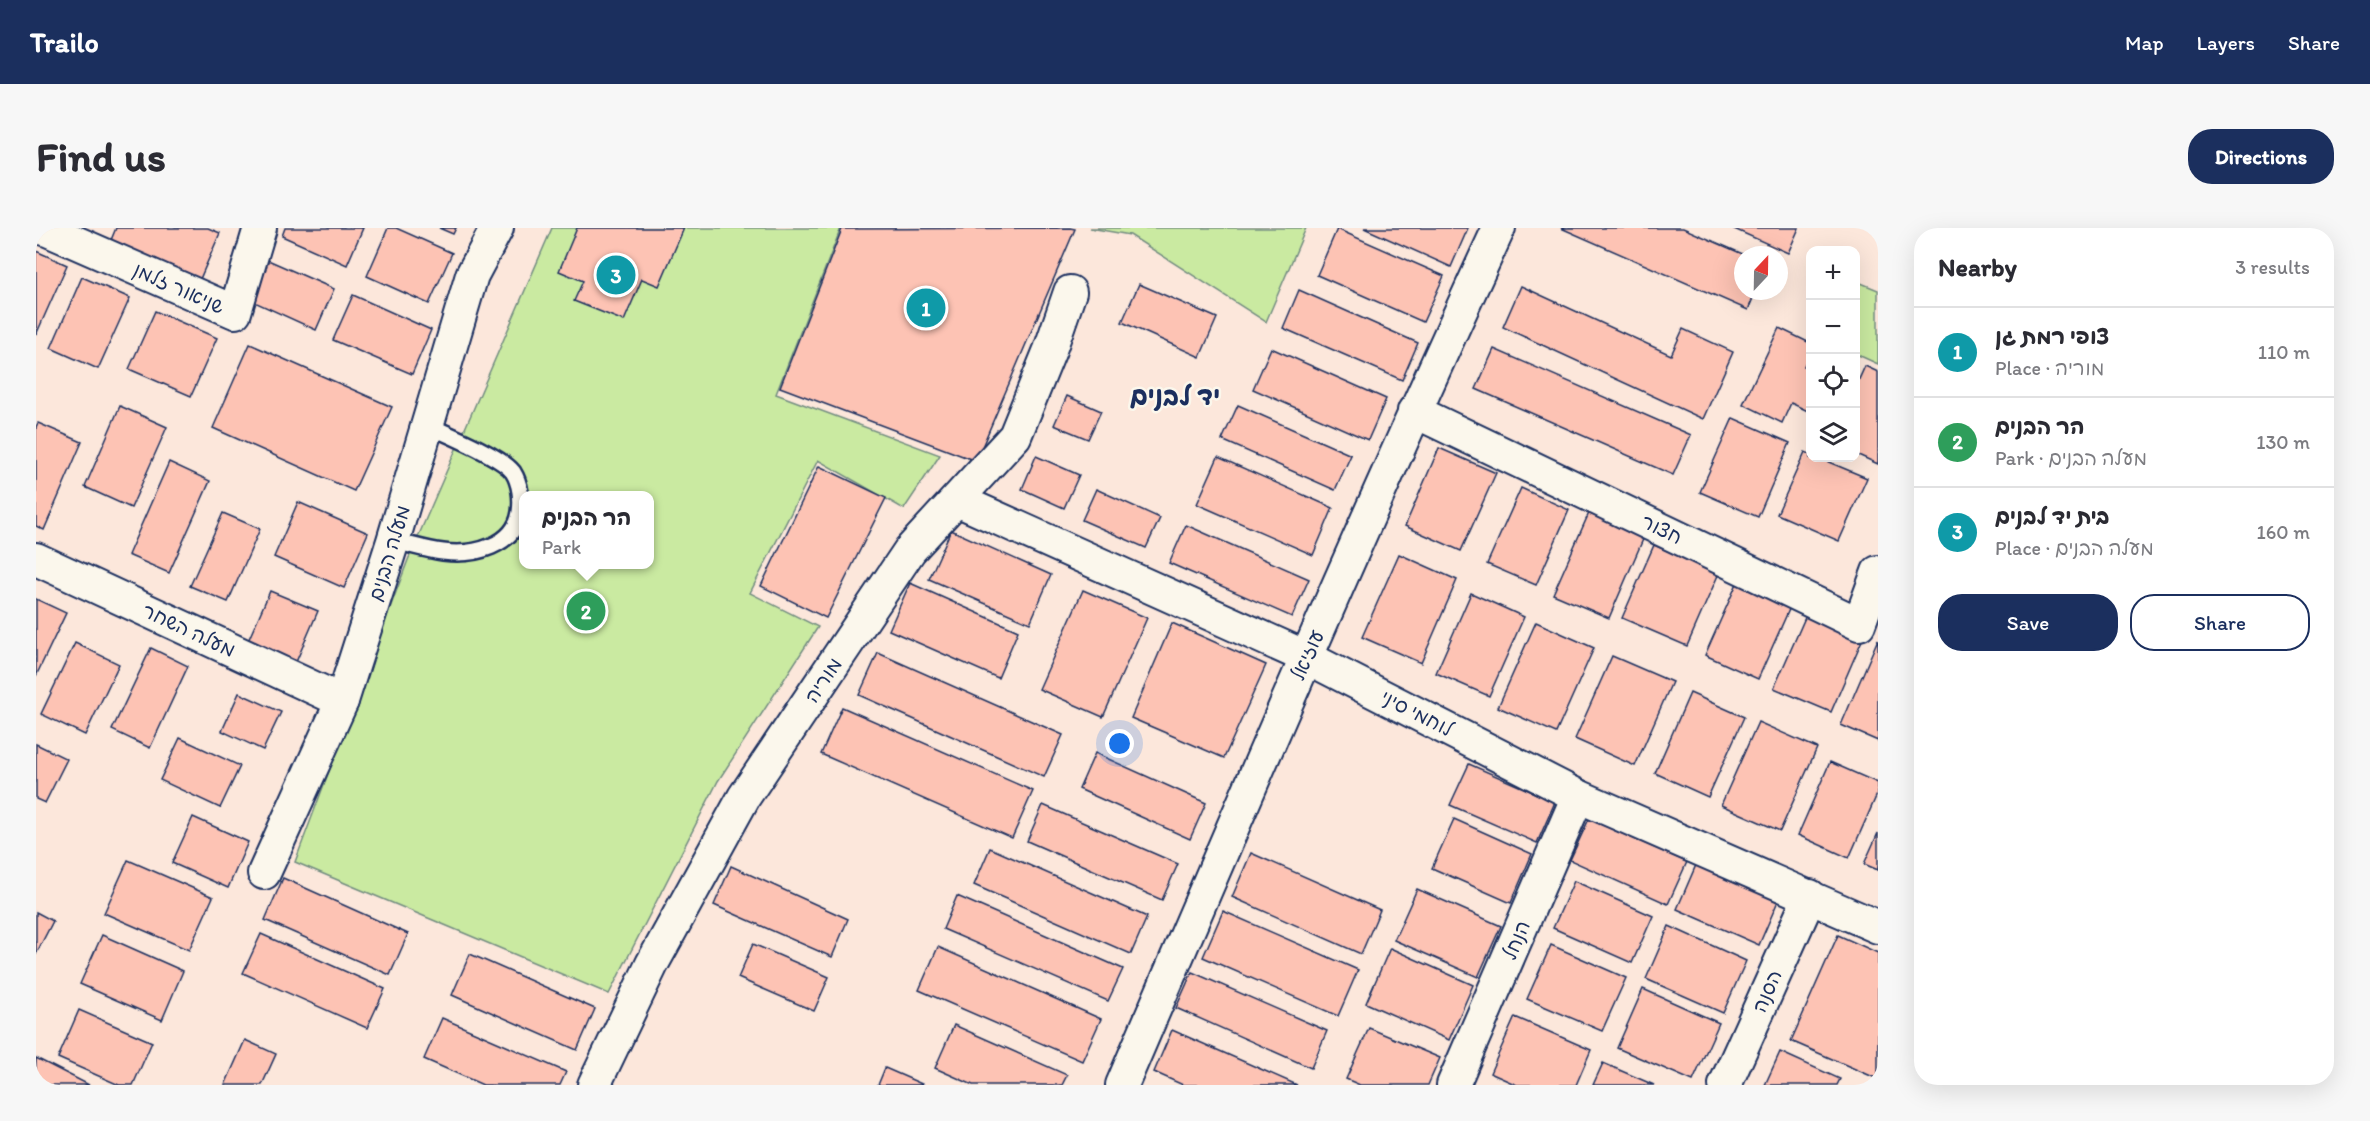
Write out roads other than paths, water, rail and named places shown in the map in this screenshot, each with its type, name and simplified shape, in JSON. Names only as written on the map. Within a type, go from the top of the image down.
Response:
[{"type":"street","name":"שניאור זלמן","points":[[43,228],[235,312],[260,228]]},
{"type":"street","name":"מעלה הבנים","points":[[264,873],[342,701],[393,541],[472,275],[497,228]]},
{"type":"street","name":"עוזיאל","points":[[1122,1085],[1414,411],[1499,228]]},
{"type":"street","name":"מוריה","points":[[594,1085],[652,964],[744,797],[910,550],[1015,436],[1050,350],[1070,292]]},
{"type":"street","name":"חצור","points":[[1414,411],[1859,624],[1878,572]]},
{"type":"street","name":"לוחמי סיני","points":[[957,500],[1306,657],[1578,796],[1878,927]]},
{"type":"street","name":"מעלה השחר","points":[[36,559],[342,701]]},
{"type":"street","name":"הנחל","points":[[1453,1085],[1578,796]]},
{"type":"street","name":"הסנה","points":[[1725,1085],[1810,896]]},
{"type":"lane","points":[[428,425],[484,452],[512,471],[519,491]]},
{"type":"lane","points":[[393,541],[443,552],[476,551],[501,542],[518,523],[519,517]]},
{"type":"place","name":"בית יד לבנים","points":[[616,275]]},
{"type":"place","name":"צופי רמת גן","points":[[926,308]]},
{"type":"place","name":"הר הבנים","points":[[586,611]]},
{"type":"district","name":"יד לבנים","points":[[1175,396]]}]
